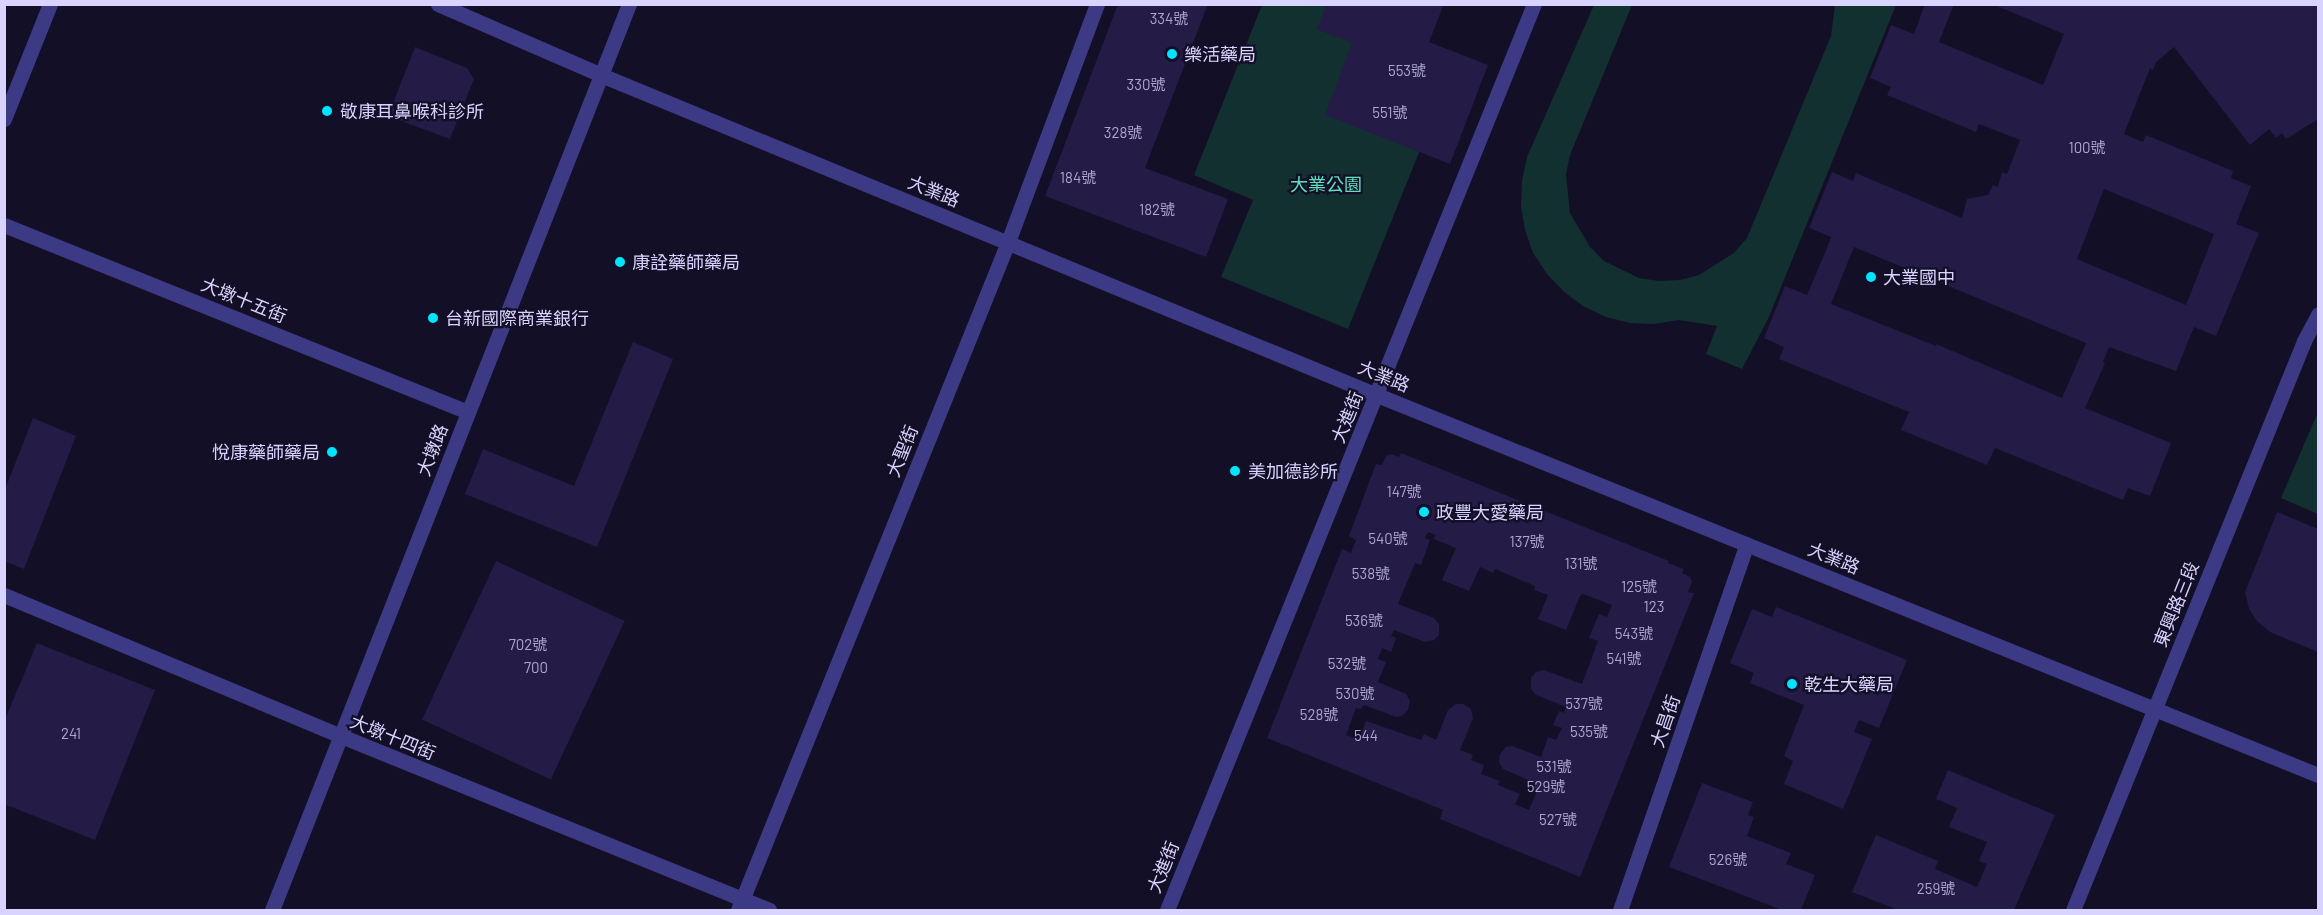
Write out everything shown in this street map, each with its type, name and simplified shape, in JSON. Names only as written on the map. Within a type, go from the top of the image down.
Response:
[{"type":"street","points":[[4,119],[50,4]]},
{"type":"street","name":"大業路","points":[[438,4],[601,75],[1377,395],[2319,775]]},
{"type":"street","name":"大墩路","points":[[272,910],[629,4]]},
{"type":"street","name":"大聖街","points":[[740,905],[1008,242],[1097,4]]},
{"type":"street","name":"大進街","points":[[1167,910],[1534,4]]},
{"type":"street","name":"大墩十五街","points":[[4,225],[468,412]]},
{"type":"street","name":"東興路三段","points":[[2073,910],[2304,341],[2319,315]]},
{"type":"street","name":"大昌街","points":[[1620,910],[1747,544]]},
{"type":"street","name":"大墩十四街","points":[[4,595],[740,905],[769,910]]},
{"type":"green space","name":"大業公園","points":[[1262,5],[1338,5],[1422,145],[1348,329],[1221,277],[1253,200],[1194,175]]},
{"type":"green space","points":[[1594,5],[1632,5],[1570,155],[1566,174],[1570,213],[1590,247],[1604,261],[1639,278],[1659,281],[1680,280],[1699,275],[1734,253],[1747,238],[1831,36],[1835,5],[1896,5],[1768,319],[1742,369],[1706,354],[1717,326],[1679,320],[1654,324],[1630,323],[1606,317],[1583,306],[1563,291],[1547,274],[1533,253],[1525,230],[1521,206],[1522,181],[1527,157]]},
{"type":"green space","points":[[2318,412],[2318,514],[2281,498]]},
{"type":"building","points":[[1118,4],[1208,4],[1145,168],[1228,199],[1206,257],[1045,196]]},
{"type":"building","points":[[1327,4],[1444,4],[1429,42],[1488,65],[1450,164],[1325,115],[1352,43],[1317,29]]},
{"type":"building","points":[[1925,4],[1954,4],[1939,42],[2043,85],[2064,34],[1992,4],[2318,4],[2318,119],[2286,139],[2282,133],[2276,138],[2269,129],[2250,145],[2174,47],[2156,62],[2153,70],[2150,68],[2124,134],[2143,142],[2146,135],[2233,171],[2231,178],[2251,186],[2236,224],[2259,233],[2216,336],[2194,327],[2176,371],[2109,347],[2103,362],[2105,363],[2085,408],[2171,443],[2150,496],[2128,488],[2123,500],[1995,448],[1987,465],[1901,430],[1909,412],[1779,359],[1784,347],[1764,338],[1785,286],[1807,295],[1827,248],[1831,237],[1809,228],[1832,172],[1853,181],[1856,173],[1962,218],[1967,199],[1988,195],[1993,185],[1998,187],[2002,172],[2007,174],[2020,140],[1979,124],[1976,132],[1887,95],[1891,87],[1870,78],[1891,25],[1914,34]],"holes":[[[2104,189],[2214,234],[2186,305],[2077,259]],[[1854,247],[2086,343],[2062,398],[1936,344],[1936,346],[1831,304]]]},
{"type":"building","points":[[415,47],[467,68],[474,79],[450,139],[388,116]]},
{"type":"building","points":[[633,342],[673,359],[597,547],[465,494],[483,449],[574,486]]},
{"type":"building","points":[[33,418],[76,436],[24,569],[4,561],[4,492]]},
{"type":"building","points":[[1401,453],[1669,561],[1668,563],[1684,569],[1682,573],[1690,577],[1692,582],[1688,592],[1694,593],[1580,877],[1440,819],[1443,810],[1267,738],[1342,549],[1351,553],[1356,540],[1349,536],[1376,464],[1382,465],[1386,456],[1391,454],[1399,457]],"holes":[[[1428,532],[1436,535],[1434,539],[1456,548],[1442,580],[1469,591],[1480,567],[1493,573],[1495,569],[1535,586],[1534,590],[1548,595],[1538,619],[1566,630],[1580,596],[1583,594],[1612,605],[1607,617],[1599,614],[1589,638],[1598,641],[1582,684],[1544,670],[1536,672],[1531,678],[1531,689],[1536,695],[1566,707],[1564,713],[1559,711],[1553,725],[1562,728],[1556,740],[1548,737],[1541,757],[1512,746],[1506,747],[1500,754],[1499,762],[1503,769],[1535,783],[1533,788],[1537,791],[1529,810],[1515,804],[1520,794],[1498,785],[1500,781],[1481,774],[1484,765],[1471,760],[1473,755],[1460,750],[1473,718],[1471,709],[1463,704],[1456,704],[1448,710],[1436,740],[1424,734],[1421,740],[1366,721],[1359,739],[1346,735],[1356,708],[1361,709],[1364,705],[1396,717],[1402,716],[1408,710],[1410,701],[1406,694],[1378,682],[1386,662],[1378,659],[1382,648],[1391,652],[1396,638],[1391,636],[1394,630],[1425,642],[1434,640],[1439,635],[1439,624],[1434,618],[1398,604],[1415,563],[1421,565],[1430,540],[1425,538]]]},
{"type":"building","points":[[2277,512],[2318,529],[2318,652],[2270,632],[2256,620],[2249,609],[2245,592]]},
{"type":"building","points":[[496,561],[625,621],[551,780],[422,720]]},
{"type":"building","points":[[1776,607],[1907,660],[1879,728],[1859,720],[1854,732],[1872,739],[1843,809],[1784,784],[1793,761],[1784,756],[1804,705],[1750,683],[1754,673],[1730,663],[1752,609],[1772,617]]},
{"type":"building","points":[[37,643],[155,690],[95,840],[4,804],[4,722]]},
{"type":"building","points":[[1948,770],[2055,815],[2014,910],[1898,910],[1852,892],[1876,835],[1938,861],[1935,869],[1977,887],[1987,864],[1979,861],[1987,842],[1949,827],[1957,808],[1936,799]]},
{"type":"building","points":[[1702,783],[1753,802],[1748,815],[1754,817],[1747,836],[1791,853],[1786,864],[1815,875],[1801,910],[1782,910],[1669,867]]},
{"type":"place","name":"樂活藥局","points":[[1172,54]]},
{"type":"place","name":"敬康耳鼻喉科診所","points":[[327,111]]},
{"type":"place","name":"康詮藥師藥局","points":[[620,262]]},
{"type":"place","name":"大業國中","points":[[1871,277]]},
{"type":"place","name":"台新國際商業銀行","points":[[433,318]]},
{"type":"place","name":"悅康藥師藥局","points":[[332,452]]},
{"type":"place","name":"美加德診所","points":[[1235,471]]},
{"type":"place","name":"政豐大愛藥局","points":[[1424,512]]},
{"type":"place","name":"乾生大藥局","points":[[1792,684]]}]
